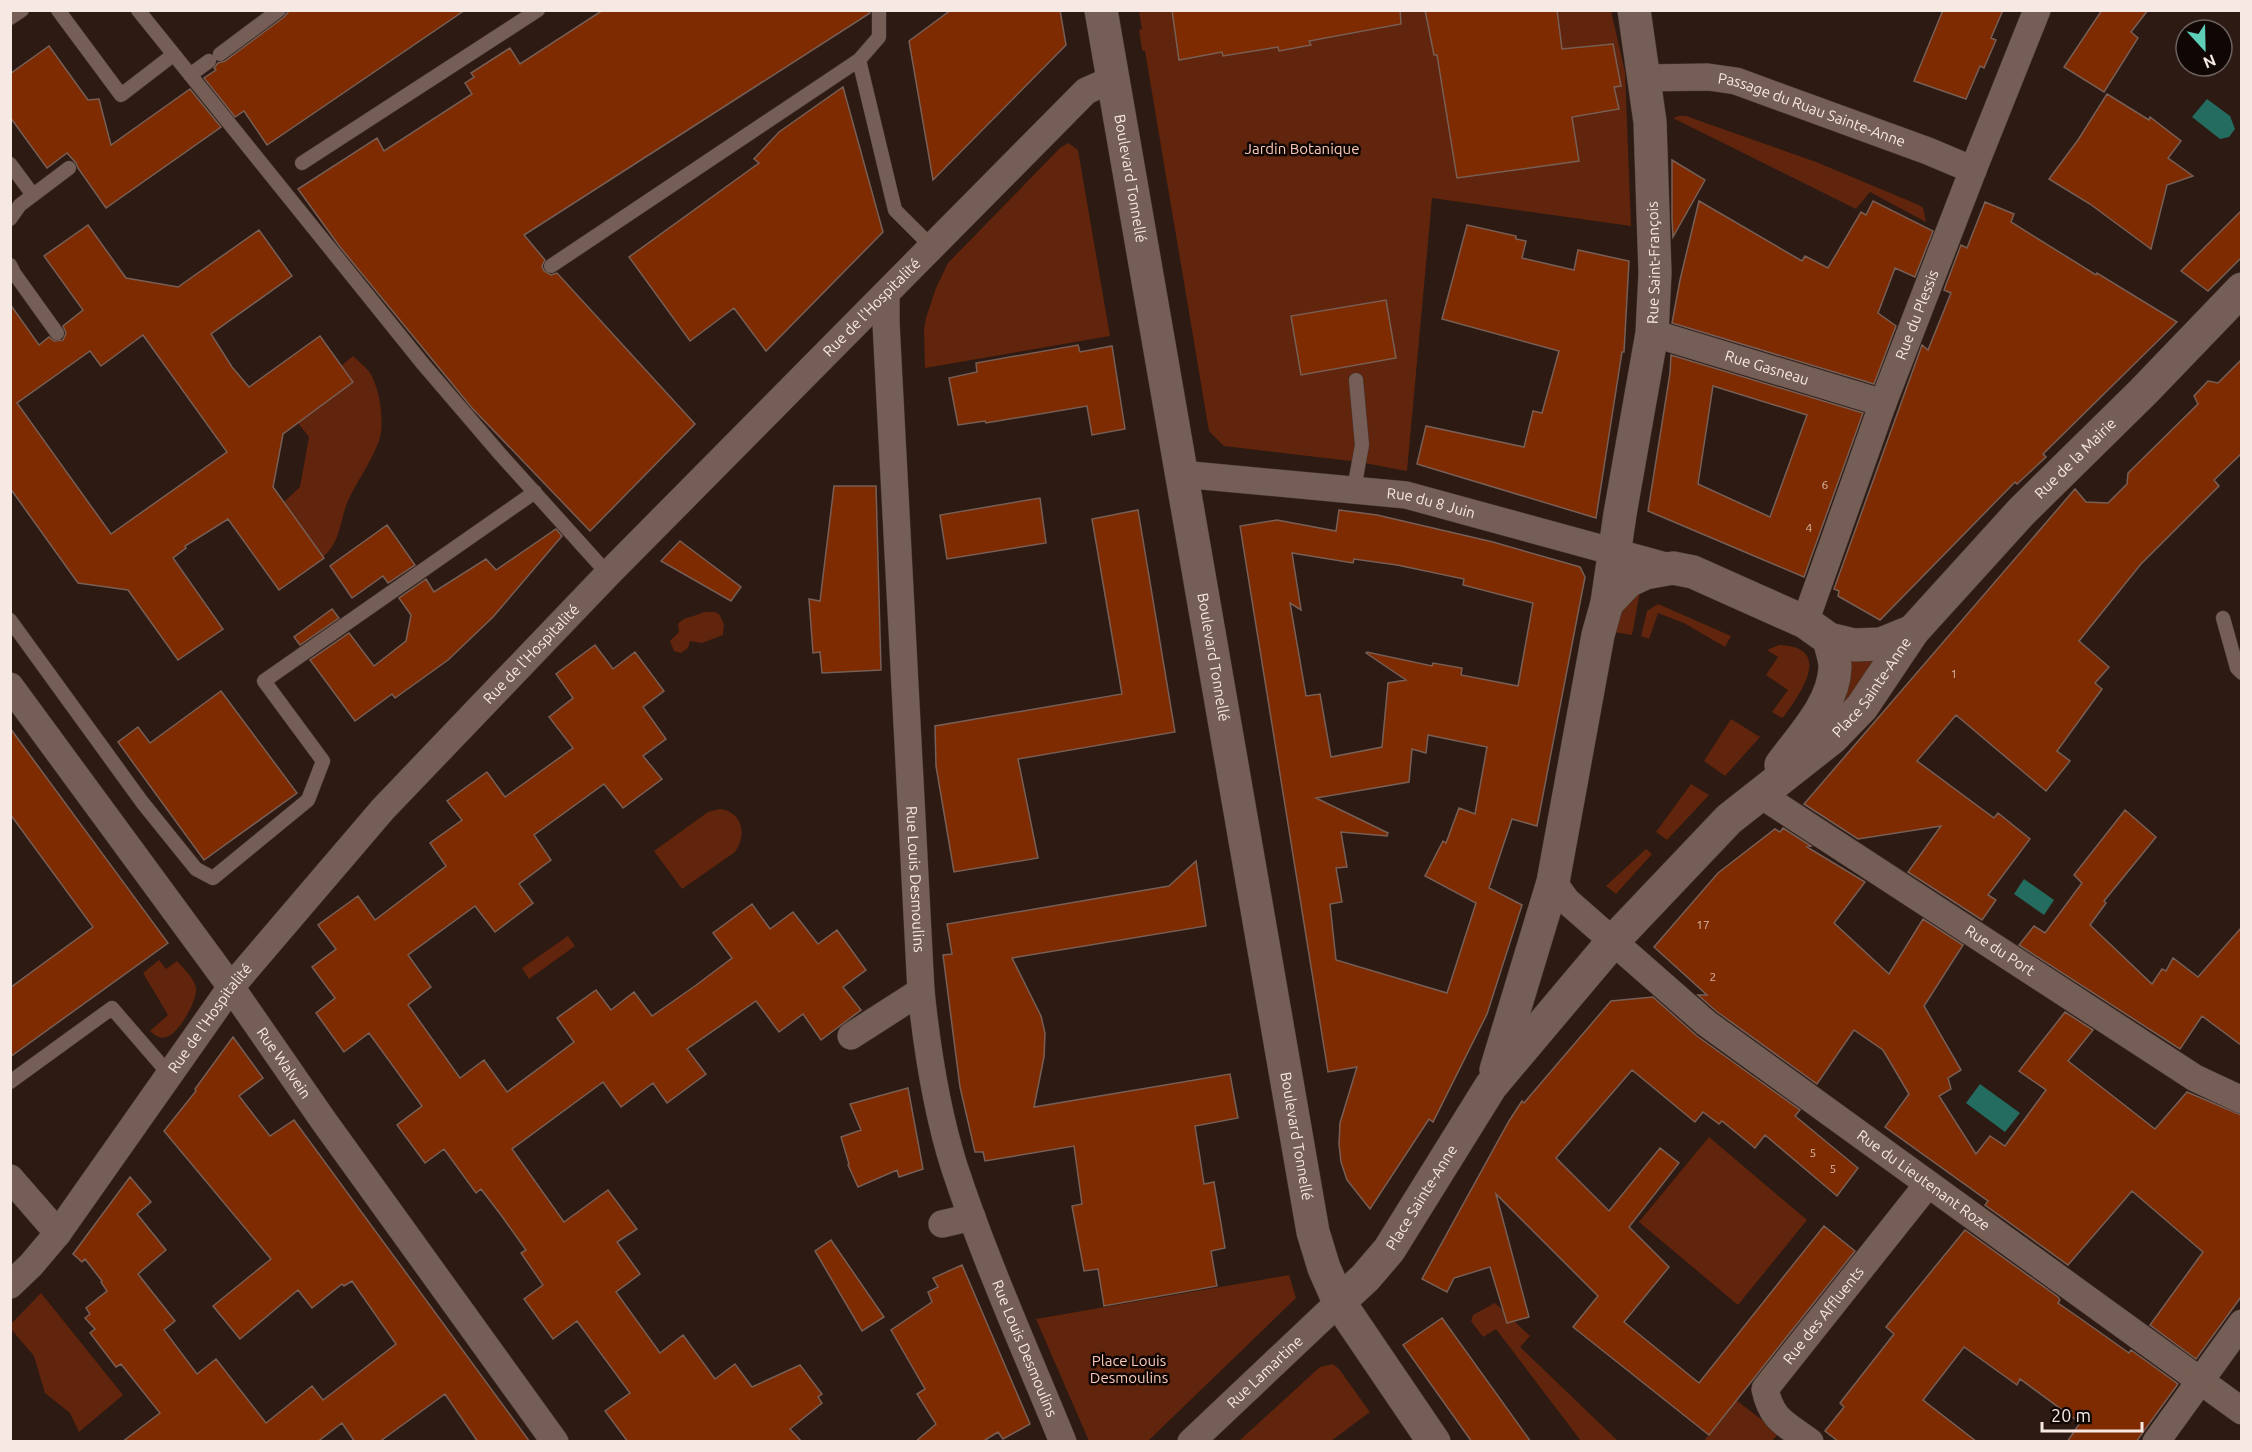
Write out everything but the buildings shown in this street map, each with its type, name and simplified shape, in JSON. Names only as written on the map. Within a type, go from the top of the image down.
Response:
[{"type":"street","name":"Boulevard Tonnellé","points":[[1101,10],[1313,1232],[1324,1268],[1339,1302],[1434,1442]]},
{"type":"street","name":"Rue Saint-François","points":[[1620,514],[1652,333],[1655,273],[1650,123],[1634,10]]},
{"type":"street","name":"Rue du Plessis","points":[[1817,630],[1883,403],[2037,10]]},
{"type":"street","name":"Passage du Ruau Sainte-Anne","points":[[1643,78],[1708,77],[1736,81],[1928,151],[1973,170]]},
{"type":"street","name":"Rue de l'Hospitalité","points":[[10,1285],[31,1265],[58,1233],[231,987],[383,809],[608,574],[1086,91],[1113,80]]},
{"type":"street","name":"Rue de la Mairie","points":[[1913,631],[2022,511],[2143,392],[2241,289]]},
{"type":"street","name":"Rue Louis Desmoulins","points":[[886,294],[921,991],[935,1092],[953,1165],[972,1217],[1063,1442]]},
{"type":"street","name":"Rue Gasneau","points":[[1652,333],[1883,403]]},
{"type":"street","name":"Rue du 8 Juin","points":[[1181,474],[1406,495],[1673,567]]},
{"type":"street","name":"Place Sainte-Anne","points":[[1491,1086],[1553,882],[1598,635],[1607,603],[1620,514]]},
{"type":"street","name":"Place Sainte-Anne","points":[[1607,603],[1628,580],[1645,573],[1673,567],[1693,572],[1854,645],[1881,644],[1913,631]]},
{"type":"street","name":"Place Sainte-Anne","points":[[1761,795],[1823,706],[1833,684],[1835,664],[1817,630]]},
{"type":"street","name":"Place Sainte-Anne","points":[[1339,1302],[1365,1278],[1389,1250],[1491,1086],[1614,940],[1729,819],[1832,738],[1862,707],[1913,631]]},
{"type":"street","name":"Rue Walvein","points":[[10,686],[231,987],[323,1120],[555,1442]]},
{"type":"street","name":"Rue du Port","points":[[1761,795],[2185,1072],[2241,1100]]},
{"type":"street","points":[[1553,882],[1567,901],[1614,940]]},
{"type":"street","name":"Rue du Lieutenant Roze","points":[[1614,940],[1706,1023],[2241,1411]]},
{"type":"street","points":[[851,1036],[921,991]]},
{"type":"street","points":[[10,1178],[58,1233]]},
{"type":"street","name":"Rue des Affluents","points":[[1810,1442],[1773,1414],[1765,1389],[1928,1184]]},
{"type":"street","points":[[942,1224],[972,1217]]},
{"type":"street","name":"Rue Lamartine","points":[[1191,1442],[1339,1302]]},
{"type":"street","points":[[2156,1442],[2241,1323]]},
{"type":"lane","points":[[10,18],[21,10]]},
{"type":"lane","points":[[58,10],[121,95],[173,55]]},
{"type":"lane","points":[[138,10],[276,184],[535,492],[608,574]]},
{"type":"lane","points":[[190,75],[279,10]]},
{"type":"lane","points":[[302,163],[538,10]]},
{"type":"lane","points":[[551,266],[859,60],[879,37],[879,10]]},
{"type":"lane","points":[[859,60],[895,210],[932,247]]},
{"type":"lane","points":[[10,164],[33,195]]},
{"type":"lane","points":[[10,219],[20,205],[69,168]]},
{"type":"lane","points":[[276,184],[287,174]]},
{"type":"lane","points":[[10,265],[57,333]]},
{"type":"lane","points":[[1354,489],[1362,445],[1356,380]]},
{"type":"lane","points":[[10,620],[142,802],[196,869],[213,878],[308,801],[323,761],[264,681],[535,492]]},
{"type":"lane","points":[[2223,618],[2236,668],[2241,674]]},
{"type":"lane","points":[[10,1082],[112,1008],[169,1074]]},
{"type":"green space","name":"Jardin Botanique","points":[[1139,11],[1611,11],[1625,72],[1631,226],[1432,198],[1407,471],[1359,462],[1224,446],[1209,431],[1145,51],[1142,50]]},
{"type":"green space","points":[[1686,116],[1816,162],[1919,205],[1923,208],[1926,222],[1870,192],[1856,209],[1673,118]]},
{"type":"green space","points":[[1068,143],[1078,150],[1110,336],[925,368],[926,318],[936,288],[948,263],[1060,148]]},
{"type":"green space","points":[[353,356],[374,380],[379,397],[381,434],[372,457],[347,503],[336,539],[323,557],[284,502],[300,487],[309,437],[298,423],[352,382],[341,366]]},
{"type":"green space","points":[[1640,592],[1632,635],[1614,632],[1621,610]]},
{"type":"green space","points":[[1658,604],[1731,636],[1725,647],[1684,623],[1658,613],[1649,639],[1641,636],[1647,611]]},
{"type":"green space","points":[[704,612],[719,614],[724,624],[723,635],[702,643],[690,641],[688,648],[681,653],[674,651],[670,641],[679,632],[678,624],[683,619]]},
{"type":"green space","points":[[1779,645],[1795,648],[1805,653],[1809,662],[1809,672],[1805,683],[1782,718],[1772,712],[1788,690],[1766,675],[1778,657],[1767,650]]},
{"type":"green space","points":[[1890,650],[1832,727],[1846,662]]},
{"type":"green space","points":[[1731,719],[1760,737],[1725,776],[1704,761]]},
{"type":"green space","points":[[1691,784],[1709,795],[1667,840],[1656,832]]},
{"type":"green space","points":[[720,809],[728,811],[738,819],[742,832],[739,845],[735,852],[682,889],[654,851],[708,812]]},
{"type":"green space","points":[[1646,849],[1652,854],[1616,894],[1606,886]]},
{"type":"green space","points":[[568,936],[575,946],[529,979],[522,968]]},
{"type":"green space","points":[[159,960],[166,969],[177,961],[191,977],[196,988],[194,1000],[181,1024],[171,1035],[164,1037],[157,1036],[150,1031],[168,1015],[143,973]]},
{"type":"green space","points":[[1709,1137],[1807,1220],[1738,1305],[1639,1222]]},
{"type":"green space","name":"Place Louis Desmoulins","points":[[1289,1275],[1296,1298],[1148,1441],[1089,1441],[1036,1319]]},
{"type":"green space","points":[[41,1293],[123,1395],[79,1432],[70,1413],[45,1393],[34,1356],[11,1329],[11,1324]]},
{"type":"green space","points":[[1495,1303],[1530,1336],[1520,1347],[1618,1441],[1581,1441],[1496,1329],[1483,1337],[1471,1321],[1473,1315]]},
{"type":"green space","points":[[1333,1364],[1370,1412],[1331,1441],[1239,1441],[1320,1367]]},
{"type":"green space","points":[[1736,1400],[1779,1433],[1772,1441],[1703,1442]]},
{"type":"water","points":[[2207,99],[2230,116],[2235,129],[2229,137],[2220,139],[2192,117]]},
{"type":"water","points":[[2024,879],[2054,900],[2044,915],[2014,894]]},
{"type":"water","points":[[1980,1084],[2020,1113],[2005,1132],[1966,1103]]}]
